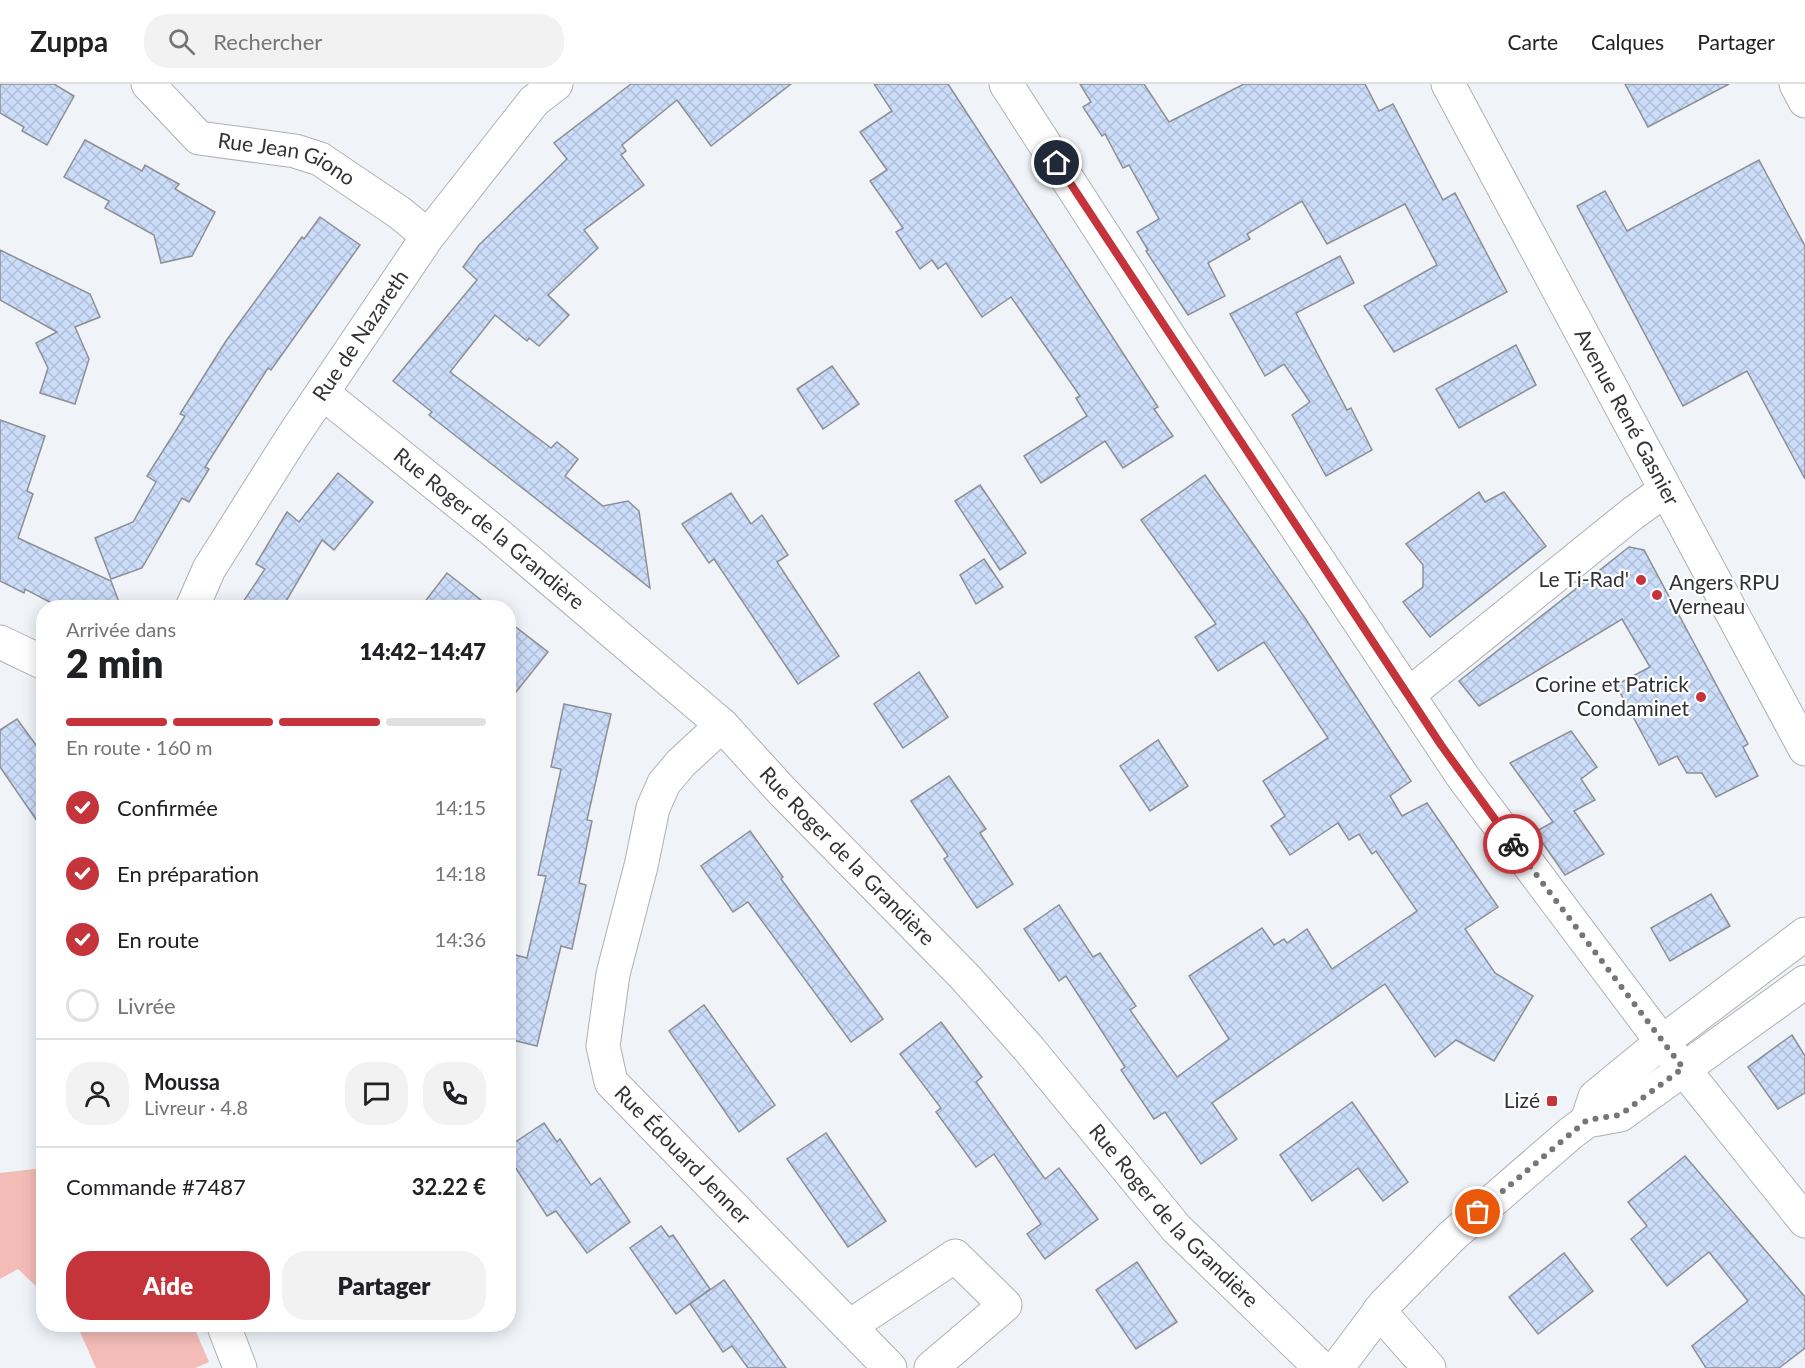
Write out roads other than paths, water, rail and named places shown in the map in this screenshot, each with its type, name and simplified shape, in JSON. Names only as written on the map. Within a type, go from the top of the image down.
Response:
[{"type":"street","name":"Rue Jean Giono","points":[[148,84],[199,138],[296,151],[320,159],[400,213],[428,236]]},
{"type":"street","name":"Rue de Nazareth","points":[[195,600],[209,568],[293,436],[324,394],[428,236],[534,101],[556,84]]},
{"type":"street","points":[[1006,84],[1172,340],[1463,777],[1662,1042],[1805,1221]]},
{"type":"street","name":"Avenue René Gasnier","points":[[1448,84],[1805,749]]},
{"type":"street","points":[[1796,84],[1805,101]]},
{"type":"street","name":"Rue Roger de la Grandière","points":[[324,394],[496,534],[722,725],[782,791],[965,977],[1029,1049],[1176,1228],[1321,1368]]},
{"type":"street","points":[[1408,695],[1632,514],[1665,490]]},
{"type":"street","points":[[0,642],[36,659]]},
{"type":"street","name":"Rue Édouard Jenner","points":[[722,725],[681,763],[664,783],[652,808],[641,866],[613,974],[603,1046],[610,1082],[890,1368]]},
{"type":"street","points":[[1337,1368],[1379,1311],[1452,1236],[1587,1120],[1595,1097],[1662,1042],[1805,934]]},
{"type":"street","points":[[1587,1120],[1620,1115],[1805,982]]},
{"type":"street","points":[[850,1326],[955,1256],[1005,1305],[931,1368]]},
{"type":"street","points":[[1379,1311],[1429,1368]]},
{"type":"street","points":[[226,1332],[240,1368]]},
{"type":"place","name":"Le Ti-Rad'","points":[[1641,580]]},
{"type":"place","name":"Angers RPU Verneau","points":[[1657,595]]},
{"type":"place","name":"Corine et Patrick Condaminet","points":[[1701,697]]},
{"type":"place","name":"Lizé","points":[[1552,1101]]}]
